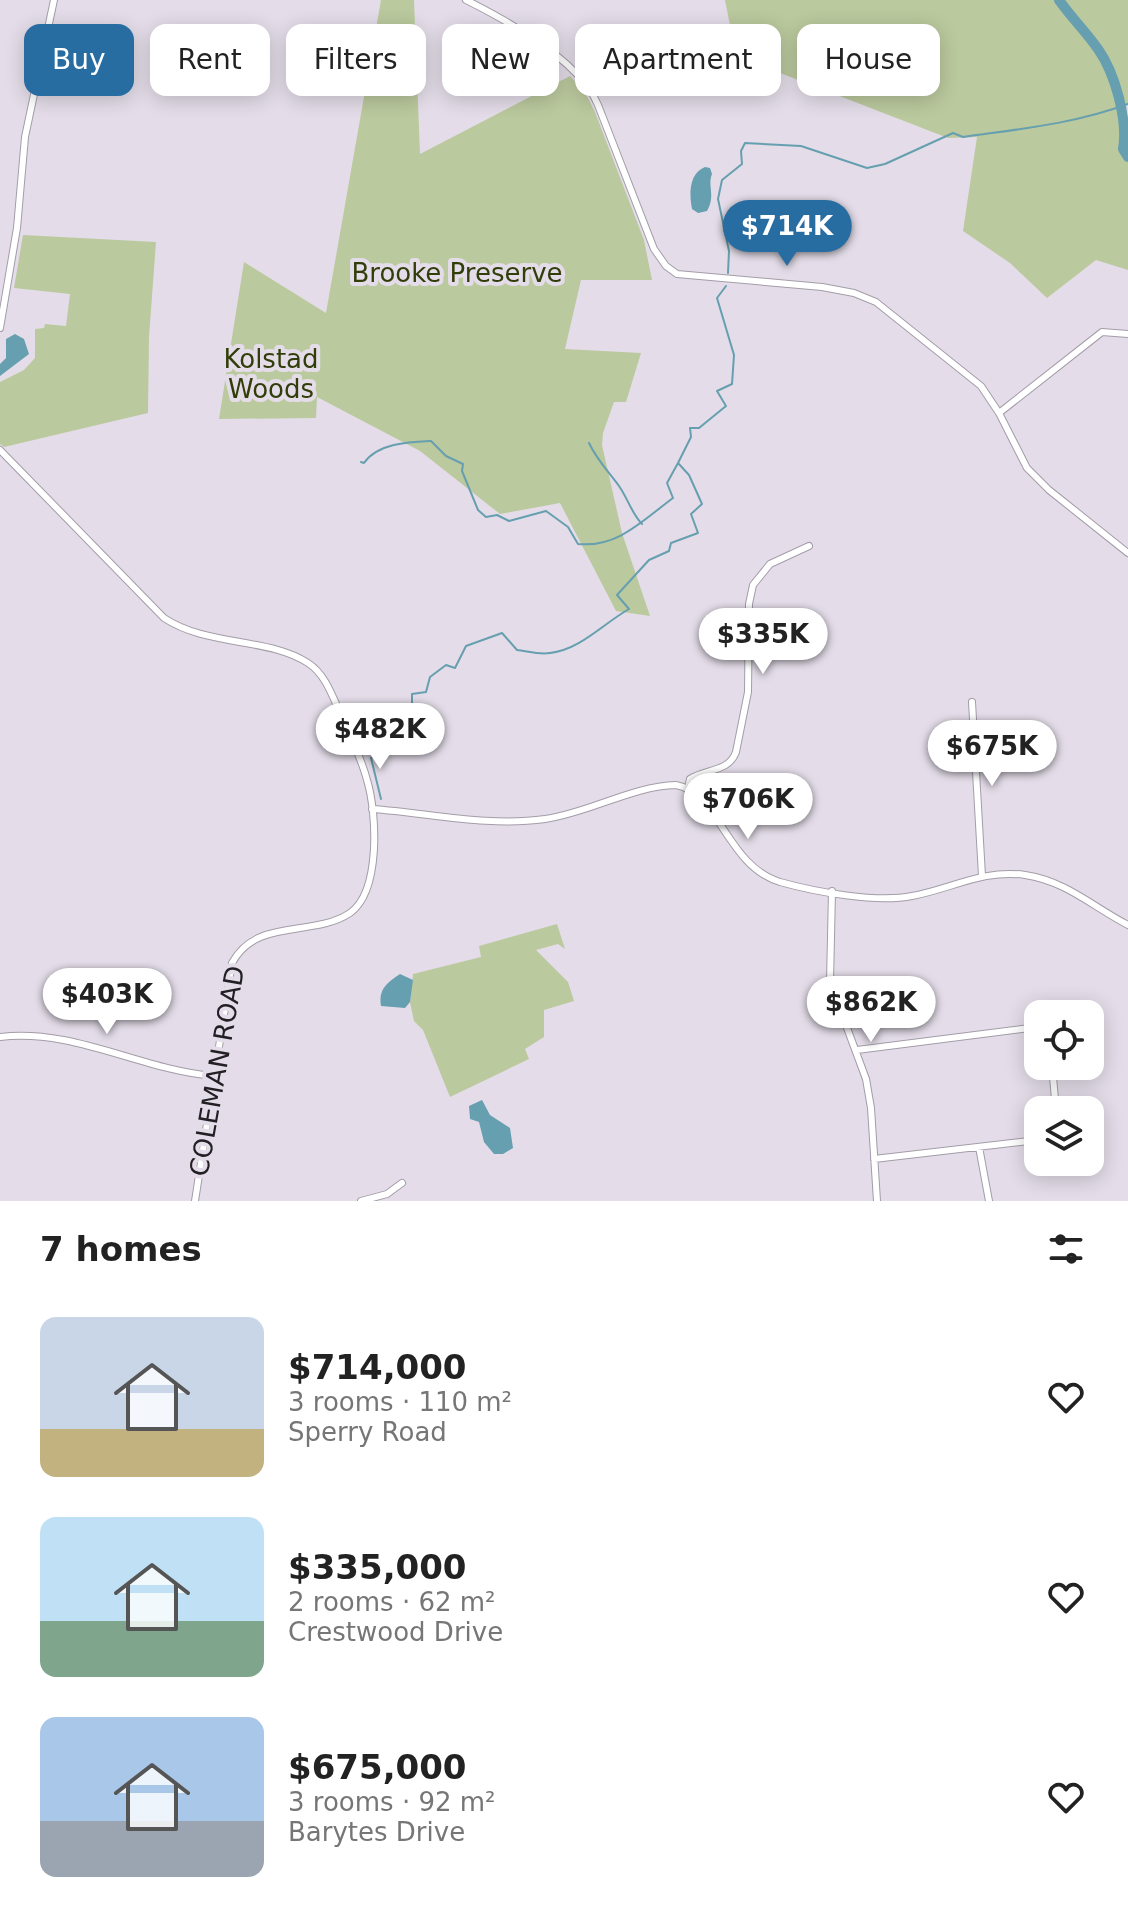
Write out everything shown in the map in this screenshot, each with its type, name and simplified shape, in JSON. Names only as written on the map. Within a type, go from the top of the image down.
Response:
[{"type":"street","points":[[0,328],[17,228],[25,137],[54,0]]},
{"type":"street","points":[[466,0],[533,40],[587,85],[596,99],[654,249],[666,266],[691,277],[795,283],[866,298],[887,310],[965,371],[985,391],[1022,461],[1035,478],[1128,553]]},
{"type":"street","points":[[999,413],[1102,332],[1128,334]]},
{"type":"street","name":"COLEMAN ROAD","points":[[0,450],[164,618],[192,632],[287,654],[315,668],[334,698],[367,780],[372,809],[371,874],[357,907],[339,918],[262,935],[247,943],[237,954],[226,990],[195,1201]]},
{"type":"street","points":[[688,788],[690,779],[724,767],[733,761],[736,752],[748,692],[749,604],[753,585],[770,564],[809,546]]},
{"type":"street","points":[[972,702],[982,876]]},
{"type":"street","points":[[372,809],[488,820],[533,820],[564,815],[666,786],[688,788],[703,801],[741,856],[755,870],[777,881],[883,898],[910,897],[982,876],[1014,874],[1053,882],[1084,897],[1128,925]]},
{"type":"street","points":[[832,891],[830,982],[857,1050],[871,1108],[877,1201]]},
{"type":"street","points":[[857,1050],[1024,1029]]},
{"type":"street","points":[[0,1037],[47,1036],[178,1072],[214,1076]]},
{"type":"street","points":[[874,1159],[1024,1142]]},
{"type":"street","points":[[979,1147],[989,1201]]},
{"type":"street","points":[[361,1201],[387,1194],[402,1183]]},
{"type":"green space","name":"Brooke Preserve","points":[[381,0],[414,0],[415,24],[377,24]]},
{"type":"green space","points":[[725,0],[1128,0],[1128,104],[1125,106],[1128,121],[1128,270],[1096,260],[1047,298],[1010,263],[963,231],[977,137],[948,138],[839,96],[940,96],[940,24],[797,24],[797,80],[781,73],[781,24],[730,24]]},
{"type":"green space","name":"Brooke Preserve","points":[[570,76],[575,81],[575,96],[587,96],[595,112],[644,240],[652,280],[581,280],[565,349],[641,353],[626,402],[614,402],[602,445],[622,533],[650,616],[616,611],[560,503],[500,514],[420,451],[317,397],[316,418],[219,419],[244,262],[326,313],[364,96],[418,96],[420,154],[532,96],[559,96],[559,82]]},
{"type":"green space","points":[[23,235],[156,242],[149,337],[148,413],[4,447],[0,444],[0,382],[24,370],[35,358],[35,329],[44,328],[45,324],[66,326],[70,294],[14,288]]},
{"type":"green space","points":[[557,924],[565,949],[558,944],[536,950],[568,982],[574,1001],[544,1010],[544,1037],[525,1049],[529,1059],[450,1097],[423,1030],[414,1021],[410,1002],[413,974],[481,957],[479,946]]},
{"type":"water","points":[[705,167],[710,168],[712,174],[711,200],[707,211],[698,213],[692,209],[691,185],[696,174]]},
{"type":"water","points":[[15,334],[24,339],[29,354],[0,376],[0,364],[6,358],[6,339]]},
{"type":"water","points":[[400,974],[413,980],[410,1002],[405,1008],[381,1006],[384,987]]},
{"type":"water","points":[[482,1100],[490,1115],[510,1128],[513,1148],[503,1154],[494,1154],[484,1142],[479,1122],[470,1119],[469,1106]]},
{"type":"waterway","points":[[1059,0],[1098,49],[1110,71],[1122,111],[1123,149],[1128,157]]},
{"type":"waterway","points":[[728,273],[729,251],[718,199],[722,180],[742,164],[741,151],[745,143],[801,146],[867,168],[885,164],[953,133],[963,137],[1046,125],[1128,104]]},
{"type":"waterway","points":[[381,799],[371,758],[386,750],[396,738],[395,733],[412,713],[412,694],[426,692],[430,677],[446,665],[455,668],[466,646],[502,633],[517,650],[546,653],[571,647],[629,609],[617,595],[649,560],[669,551],[671,543],[698,533],[691,514],[702,504],[689,475],[678,463],[691,437],[690,428],[699,428],[726,406],[717,391],[732,384],[734,355],[717,298],[726,286]]},
{"type":"waterway","points":[[361,462],[386,448],[431,441],[446,456],[463,464],[462,471],[478,510],[486,517],[497,515],[509,521],[546,511],[568,527],[578,544],[606,542],[618,537],[673,498],[667,483],[678,463]]},
{"type":"waterway","points":[[589,443],[642,524]]},
{"type":"park label","name":"Kolstad Woods","points":[[271,374]]}]
